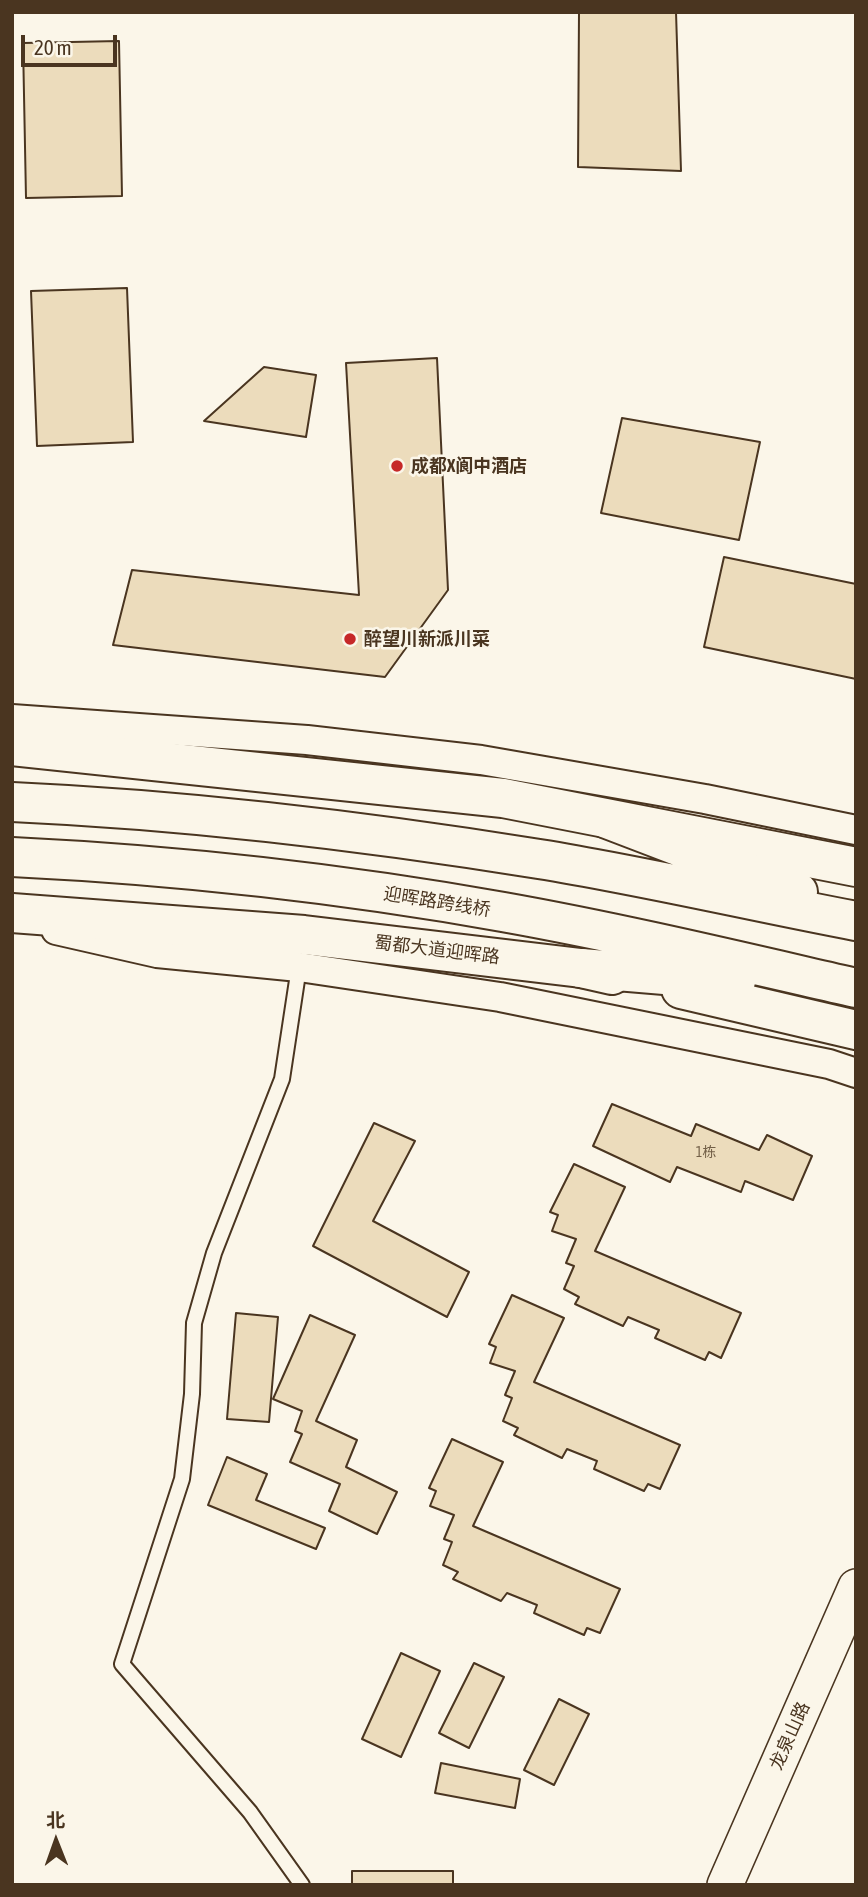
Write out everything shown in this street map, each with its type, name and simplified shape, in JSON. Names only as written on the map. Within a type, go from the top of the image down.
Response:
[{"type":"main road","points":[[12,746],[503,798],[856,867]]},
{"type":"main road","points":[[12,802],[84,805],[290,825],[540,859],[856,921]]},
{"type":"main road","points":[[607,819],[856,914]]},
{"type":"main road","name":"迎晖路跨线桥","points":[[12,857],[101,862],[292,880],[489,910],[664,944],[856,990]]},
{"type":"main road","name":"蜀都大道迎晖路","points":[[12,913],[304,935],[581,968],[767,1007],[856,1030]]},
{"type":"main road","points":[[581,968],[856,990]]},
{"type":"street","points":[[12,719],[307,740],[481,760],[705,799],[856,831]]},
{"type":"street","points":[[12,921],[158,953],[299,967],[500,997],[829,1064],[856,1073]]},
{"type":"street","name":"龙泉山路","points":[[725,1885],[856,1587]]},
{"type":"lane","points":[[299,967],[282,1079],[214,1252],[194,1323],[192,1394],[182,1479],[122,1664],[250,1812],[302,1885]]},
{"type":"building","points":[[579,12],[676,12],[681,171],[578,167]]},
{"type":"building","points":[[119,41],[122,196],[26,198],[23,43]]},
{"type":"building","points":[[127,288],[133,442],[37,446],[31,291]]},
{"type":"building","name":"成都X阆中酒店","points":[[437,358],[448,590],[385,677],[113,645],[132,570],[359,595],[346,363]]},
{"type":"building","points":[[264,367],[316,375],[306,437],[204,421]]},
{"type":"building","points":[[622,418],[760,442],[739,540],[601,513]]},
{"type":"building","points":[[724,557],[856,584],[856,679],[704,647]]},
{"type":"building","points":[[612,1104],[691,1136],[696,1124],[759,1150],[767,1135],[812,1156],[793,1200],[745,1181],[741,1192],[677,1167],[670,1182],[593,1146]]},
{"type":"building","points":[[374,1123],[415,1141],[373,1221],[469,1272],[447,1317],[313,1246]]},
{"type":"building","points":[[574,1164],[625,1187],[595,1251],[741,1313],[721,1358],[709,1352],[705,1360],[655,1338],[659,1330],[628,1317],[623,1326],[575,1304],[579,1297],[564,1289],[574,1266],[566,1263],[576,1239],[552,1231],[558,1215],[550,1212]]},
{"type":"building","points":[[512,1295],[564,1318],[534,1382],[680,1445],[660,1489],[648,1484],[644,1491],[594,1469],[597,1461],[567,1449],[562,1458],[514,1435],[518,1428],[503,1421],[512,1398],[505,1395],[515,1371],[490,1363],[496,1347],[489,1344]]},
{"type":"building","points":[[236,1313],[278,1317],[269,1422],[227,1419]]},
{"type":"building","points":[[310,1315],[355,1335],[316,1421],[357,1440],[346,1467],[397,1492],[377,1534],[329,1511],[340,1484],[290,1462],[302,1434],[295,1431],[302,1411],[273,1399]]},
{"type":"building","points":[[452,1439],[503,1462],[473,1526],[620,1589],[600,1633],[587,1628],[584,1635],[534,1613],[537,1605],[507,1593],[501,1601],[453,1579],[458,1572],[443,1565],[452,1542],[444,1539],[454,1515],[430,1506],[436,1491],[429,1488]]},
{"type":"building","points":[[227,1457],[267,1474],[256,1500],[325,1528],[316,1549],[208,1505]]},
{"type":"building","points":[[401,1653],[440,1671],[401,1757],[362,1739]]},
{"type":"building","points":[[474,1663],[504,1677],[469,1748],[439,1733]]},
{"type":"building","points":[[559,1699],[589,1714],[554,1785],[524,1770]]},
{"type":"building","points":[[441,1763],[520,1779],[515,1808],[435,1793]]},
{"type":"building","points":[[352,1871],[453,1871],[453,1885],[352,1885]]},
{"type":"place","name":"成都X阆中酒店","points":[[397,466]]},
{"type":"place","name":"醉望川新派川菜","points":[[350,639]]}]
